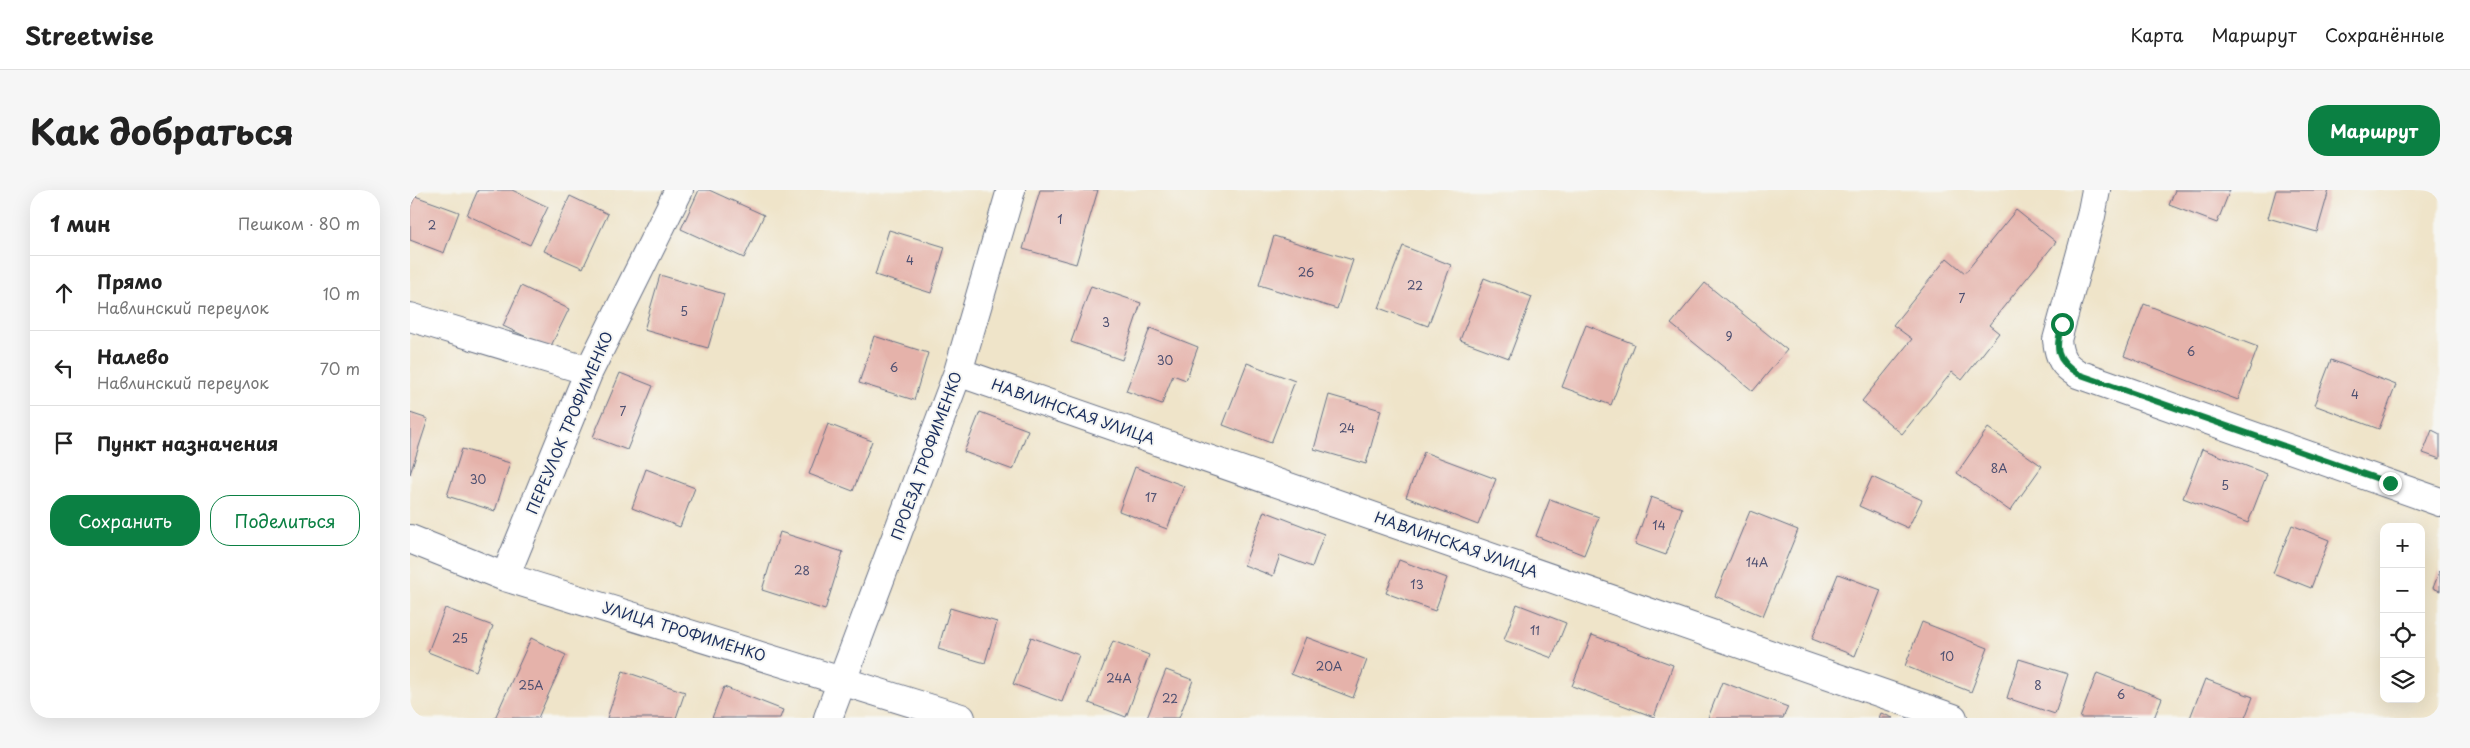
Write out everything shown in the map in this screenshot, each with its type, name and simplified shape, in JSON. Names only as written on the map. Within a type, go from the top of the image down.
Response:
[{"type":"street","name":"ПЕРЕУЛОК ТРОФИМЕНКО","points":[[505,577],[589,371],[680,190]]},
{"type":"street","name":"ПРОЕЗД ТРОФИМЕНКО","points":[[828,718],[958,372],[1011,190]]},
{"type":"street","points":[[2096,190],[2091,216],[2057,340],[2058,354],[2065,367],[2078,374],[2440,502]]},
{"type":"street","points":[[410,317],[589,371]]},
{"type":"street","name":"НАВЛИНСКАЯ УЛИЦА","points":[[958,372],[1953,718]]},
{"type":"street","name":"УЛИЦА ТРОФИМЕНКО","points":[[410,539],[505,577],[961,718]]},
{"type":"building","points":[[478,190],[512,190],[548,207],[530,245],[467,215]]},
{"type":"building","points":[[699,190],[709,190],[764,215],[744,258],[681,229]]},
{"type":"building","points":[[1040,190],[1098,190],[1076,264],[1023,249]]},
{"type":"building","points":[[2175,190],[2230,190],[2217,223],[2169,205]]},
{"type":"building","points":[[2276,190],[2329,190],[2317,232],[2268,218]]},
{"type":"building","points":[[415,196],[459,212],[444,253],[410,240],[410,208]]},
{"type":"building","points":[[570,196],[608,214],[583,268],[544,251]]},
{"type":"building","points":[[2016,210],[2056,242],[1989,325],[1999,333],[1962,380],[1952,372],[1902,434],[1862,401],[1912,339],[1893,325],[1947,258],[1965,273]]},
{"type":"building","points":[[889,230],[945,247],[931,293],[875,275]]},
{"type":"building","points":[[1274,236],[1353,260],[1337,309],[1259,285]]},
{"type":"building","points":[[1403,246],[1451,265],[1428,326],[1379,308]]},
{"type":"building","points":[[660,275],[724,294],[708,348],[644,330]]},
{"type":"building","points":[[1484,278],[1532,297],[1509,358],[1460,340]]},
{"type":"building","points":[[1705,283],[1787,350],[1753,391],[1671,324]]},
{"type":"building","points":[[521,286],[569,309],[550,348],[503,326]]},
{"type":"building","points":[[1091,286],[1141,303],[1122,360],[1071,342]]},
{"type":"building","points":[[2144,304],[2258,347],[2238,400],[2124,356]]},
{"type":"building","points":[[1586,325],[1634,344],[1611,405],[1562,387]]},
{"type":"building","points":[[1150,328],[1198,347],[1186,380],[1173,375],[1162,404],[1126,391]]},
{"type":"building","points":[[874,336],[928,353],[914,400],[859,383]]},
{"type":"building","points":[[2331,360],[2396,385],[2379,429],[2314,405]]},
{"type":"building","points":[[1247,363],[1295,381],[1271,443],[1223,425]]},
{"type":"building","points":[[620,373],[653,386],[627,450],[593,437]]},
{"type":"building","points":[[1329,395],[1381,410],[1366,464],[1314,449]]},
{"type":"building","points":[[980,412],[1028,430],[1013,470],[964,452]]},
{"type":"building","points":[[410,413],[428,419],[410,474]]},
{"type":"building","points":[[828,424],[872,441],[853,491],[809,474]]},
{"type":"building","points":[[1988,428],[2042,466],[2010,511],[1957,473]]},
{"type":"building","points":[[2432,430],[2440,434],[2440,459],[2423,453]]},
{"type":"building","points":[[462,449],[510,463],[495,511],[447,496]]},
{"type":"building","points":[[2202,449],[2267,474],[2248,523],[2183,498]]},
{"type":"building","points":[[1424,452],[1496,479],[1478,525],[1406,497]]},
{"type":"building","points":[[1135,467],[1184,486],[1167,529],[1119,511]]},
{"type":"building","points":[[646,469],[695,488],[680,527],[632,508]]},
{"type":"building","points":[[1872,477],[1922,500],[1908,528],[1859,506]]},
{"type":"building","points":[[1651,497],[1682,508],[1666,555],[1635,544]]},
{"type":"building","points":[[1550,499],[1599,517],[1584,555],[1536,536]]},
{"type":"building","points":[[1264,511],[1324,534],[1312,567],[1280,555],[1273,576],[1244,565]]},
{"type":"building","points":[[1750,511],[1798,530],[1763,616],[1715,596]]},
{"type":"building","points":[[2292,525],[2329,540],[2311,588],[2273,573]]},
{"type":"building","points":[[780,532],[843,552],[825,610],[762,590]]},
{"type":"building","points":[[1399,560],[1447,578],[1435,611],[1386,593]]},
{"type":"building","points":[[2440,570],[2440,591],[2433,588]]},
{"type":"building","points":[[1838,574],[1881,590],[1855,656],[1812,639]]},
{"type":"building","points":[[1517,604],[1566,623],[1552,658],[1504,640]]},
{"type":"building","points":[[445,608],[493,626],[476,671],[428,652]]},
{"type":"building","points":[[950,608],[997,622],[985,663],[938,649]]},
{"type":"building","points":[[1922,622],[1988,648],[1971,692],[1905,666]]},
{"type":"building","points":[[1592,635],[1673,665],[1654,717],[1572,686]]},
{"type":"building","points":[[1031,637],[1079,655],[1062,702],[1013,684]]},
{"type":"building","points":[[1306,637],[1367,660],[1353,698],[1291,674]]},
{"type":"building","points":[[531,638],[566,655],[538,718],[495,718]]},
{"type":"building","points":[[1113,641],[1149,655],[1126,717],[1089,703]]},
{"type":"building","points":[[2019,659],[2068,674],[2055,714],[2007,698]]},
{"type":"building","points":[[1166,670],[1193,680],[1179,718],[1147,718]]},
{"type":"building","points":[[623,671],[685,692],[676,718],[607,718]]},
{"type":"building","points":[[2097,673],[2162,698],[2154,718],[2080,718]]},
{"type":"building","points":[[2205,679],[2253,697],[2245,718],[2190,718]]},
{"type":"building","points":[[1722,682],[1788,707],[1783,718],[1708,718]]},
{"type":"building","points":[[724,687],[783,710],[780,718],[712,718]]},
{"type":"building","points":[[1881,713],[1893,718],[1879,718]]},
{"type":"route","points":[[2062,324],[2057,340],[2058,354],[2065,367],[2078,374],[2390,483]]}]
